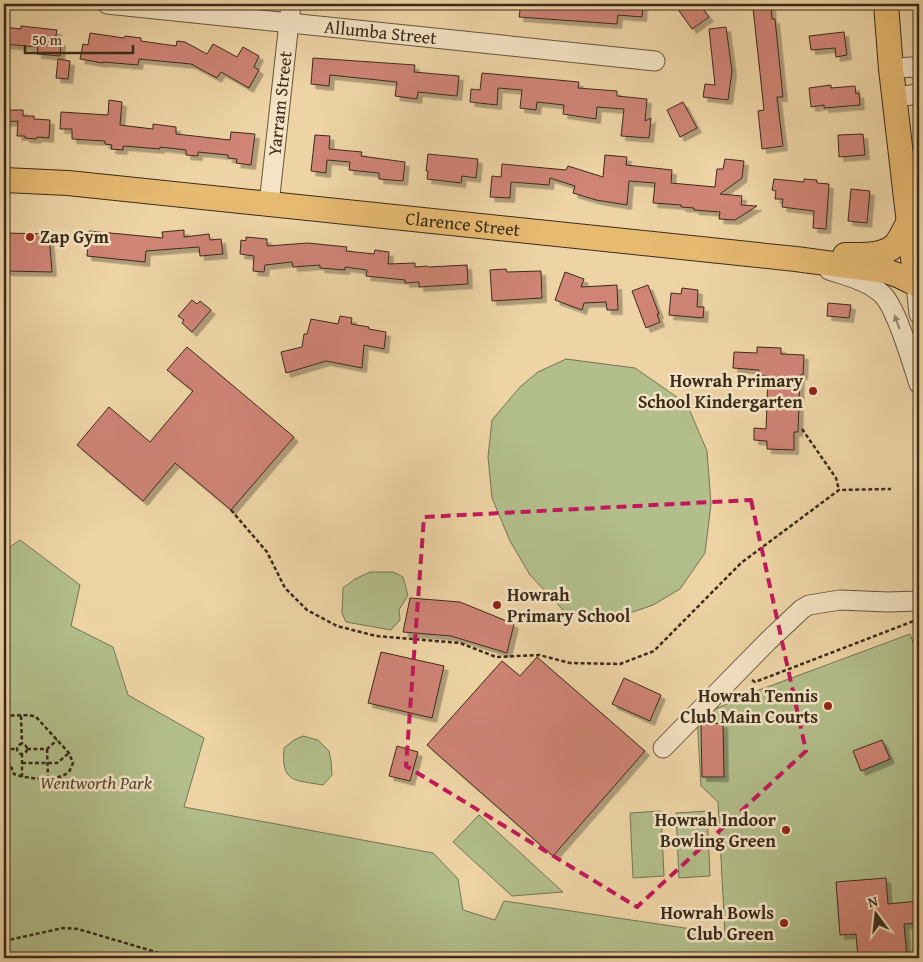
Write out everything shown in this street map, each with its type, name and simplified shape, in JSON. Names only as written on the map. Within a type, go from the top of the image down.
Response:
[{"type":"main road","points":[[885,6],[908,223],[918,284]]},
{"type":"main road","name":"Clarence Street","points":[[4,180],[68,183],[796,258],[886,271],[918,284]]},
{"type":"main road","points":[[796,258],[872,254],[887,250],[896,244],[908,223]]},
{"type":"street","name":"Allumba Street","points":[[107,4],[655,61]]},
{"type":"street","name":"Yarram Street","points":[[269,204],[290,4]]},
{"type":"street","points":[[891,69],[910,67],[919,70]]},
{"type":"street","points":[[895,97],[919,94]]},
{"type":"street","points":[[796,258],[865,283],[882,294],[892,307],[919,384]]},
{"type":"street","points":[[918,284],[919,314]]},
{"type":"street","points":[[663,748],[738,671],[809,604],[840,600],[919,601]]},
{"type":"path","points":[[802,429],[836,478],[839,490]]},
{"type":"path","points":[[231,510],[267,552],[285,588],[307,610],[337,626],[376,636],[460,643],[496,657],[539,655],[570,663],[620,664],[654,651],[741,563],[839,490],[891,489]]},
{"type":"path","points":[[738,671],[755,682],[919,619]]},
{"type":"path","points":[[4,716],[29,714],[36,717],[69,753],[73,763],[70,771],[63,775],[34,779],[14,774],[10,764],[4,761]]},
{"type":"path","points":[[21,716],[22,744],[27,749]]},
{"type":"path","points":[[27,749],[47,749],[57,740]]},
{"type":"path","points":[[17,749],[22,744]]},
{"type":"path","points":[[4,749],[17,749]]},
{"type":"path","points":[[17,749],[22,754]]},
{"type":"path","points":[[22,754],[27,749]]},
{"type":"path","points":[[47,749],[48,778]]},
{"type":"path","points":[[22,763],[57,763],[69,753]]},
{"type":"path","points":[[22,754],[22,777]]},
{"type":"path","points":[[4,941],[63,928],[78,929],[176,958]]},
{"type":"highlighted area","points":[[751,500],[806,751],[637,907],[406,766],[424,517]]},
{"type":"green space","points":[[566,359],[635,368],[687,404],[707,451],[711,504],[705,553],[680,589],[653,605],[612,619],[564,611],[530,575],[510,541],[492,498],[488,457],[492,420],[520,387],[538,372]]},
{"type":"green space","name":"Wentworth Park","points":[[20,540],[80,585],[71,626],[113,647],[128,695],[204,738],[184,807],[433,853],[458,879],[463,910],[495,920],[504,901],[725,934],[718,802],[701,786],[697,716],[735,701],[735,699],[910,634],[919,659],[919,958],[4,958],[4,551]]},
{"type":"green space","points":[[370,572],[393,572],[403,577],[408,595],[399,610],[400,620],[391,630],[346,622],[342,613],[343,588],[355,579]]},
{"type":"green space","points":[[303,736],[318,740],[329,751],[332,775],[323,785],[297,780],[287,774],[284,748]]},
{"type":"green space","points":[[661,811],[664,876],[633,878],[630,813]]},
{"type":"green space","points":[[707,811],[710,876],[679,878],[676,813]]},
{"type":"green space","points":[[479,815],[563,892],[512,896],[453,842]]},
{"type":"building","points":[[521,4],[643,4],[642,17],[618,15],[617,24],[519,17]]},
{"type":"building","points":[[674,4],[699,4],[709,17],[692,29]]},
{"type":"building","points":[[771,6],[772,19],[775,19],[783,97],[777,97],[783,146],[762,149],[758,111],[764,110],[753,8]]},
{"type":"building","points":[[21,26],[57,30],[55,40],[61,41],[60,56],[37,54],[38,47],[4,44],[4,27],[21,29]]},
{"type":"building","points":[[726,27],[732,71],[728,100],[703,97],[705,84],[715,85],[709,29]]},
{"type":"building","points":[[844,32],[847,55],[836,57],[835,48],[811,50],[809,36]]},
{"type":"building","points":[[90,33],[124,38],[125,36],[141,38],[141,41],[176,46],[177,41],[185,42],[207,54],[213,44],[237,57],[243,47],[259,56],[254,67],[259,70],[249,88],[221,72],[217,78],[191,64],[139,59],[138,65],[103,63],[80,59],[83,44],[88,45]]},
{"type":"building","points":[[313,58],[415,65],[414,72],[459,76],[457,96],[418,92],[417,99],[395,96],[397,82],[330,75],[329,86],[311,84]]},
{"type":"building","points":[[58,59],[70,61],[68,79],[56,78]]},
{"type":"building","points":[[482,73],[579,82],[578,88],[617,91],[617,96],[647,99],[645,121],[651,118],[649,138],[621,136],[624,109],[597,107],[596,119],[563,114],[564,105],[537,102],[536,110],[520,108],[522,90],[498,88],[497,105],[470,102],[471,89],[480,90]]},
{"type":"building","points":[[831,85],[831,88],[855,86],[856,94],[859,93],[860,105],[824,108],[824,105],[811,107],[809,88]]},
{"type":"building","points":[[109,100],[122,102],[120,125],[153,129],[153,124],[176,127],[176,134],[230,140],[231,132],[255,134],[251,165],[236,163],[237,159],[228,158],[228,155],[198,152],[198,156],[186,155],[186,150],[160,147],[160,149],[123,146],[123,150],[111,149],[112,145],[105,144],[105,141],[72,139],[72,129],[60,129],[61,112],[108,115]]},
{"type":"building","points":[[683,102],[697,128],[680,137],[667,110]]},
{"type":"building","points":[[4,110],[23,110],[23,116],[34,116],[34,119],[50,120],[49,138],[37,137],[36,139],[17,136],[18,121],[4,122]]},
{"type":"building","points":[[863,134],[865,155],[839,157],[838,135]]},
{"type":"building","points":[[315,135],[330,136],[329,149],[362,152],[361,156],[405,162],[403,181],[379,179],[379,173],[349,170],[350,162],[327,160],[326,173],[311,171]]},
{"type":"building","points":[[428,154],[478,159],[476,178],[462,176],[461,183],[427,179]]},
{"type":"building","points":[[605,155],[627,157],[626,165],[672,170],[671,183],[715,187],[717,169],[723,169],[725,159],[744,161],[742,178],[720,194],[742,196],[741,205],[757,206],[735,220],[719,219],[720,212],[694,210],[694,208],[681,207],[681,205],[653,203],[655,183],[629,181],[627,205],[596,200],[573,193],[575,186],[550,178],[549,185],[511,182],[510,198],[490,197],[492,176],[501,177],[502,164],[566,170],[568,166],[603,177]]},
{"type":"building","points":[[774,179],[804,182],[804,179],[817,180],[817,183],[829,184],[826,229],[813,228],[814,211],[782,207],[783,199],[775,199],[776,191],[772,190]]},
{"type":"building","points":[[851,189],[870,191],[867,223],[848,221]]},
{"type":"building","points":[[184,230],[184,237],[209,234],[210,240],[221,239],[223,254],[200,256],[199,247],[146,251],[145,262],[87,256],[89,231],[163,238],[162,232]]},
{"type":"building","points":[[4,233],[49,234],[52,272],[4,271]]},
{"type":"building","points":[[246,237],[267,239],[267,246],[308,243],[347,247],[346,251],[374,254],[375,250],[389,252],[388,264],[415,263],[415,267],[467,265],[468,284],[419,287],[419,282],[405,283],[405,280],[366,276],[367,270],[345,267],[345,270],[320,268],[320,265],[293,267],[292,262],[265,265],[264,272],[253,271],[254,256],[240,254],[241,240],[246,241]]},
{"type":"building","points":[[506,269],[507,272],[541,271],[542,298],[492,301],[490,270]]},
{"type":"building","points":[[565,272],[584,279],[581,287],[617,285],[618,310],[607,310],[606,302],[584,303],[582,310],[555,300]]},
{"type":"building","points":[[648,285],[659,314],[657,314],[660,322],[646,328],[632,291]]},
{"type":"building","points":[[682,288],[698,290],[697,307],[704,307],[703,318],[669,315],[671,293],[681,294]]},
{"type":"building","points":[[192,300],[197,304],[200,301],[211,310],[192,332],[182,323],[184,320],[178,316]]},
{"type":"building","points":[[828,303],[851,305],[849,318],[827,316]]},
{"type":"building","points":[[340,316],[352,318],[351,324],[386,332],[384,349],[364,345],[362,368],[326,361],[286,373],[281,352],[302,347],[304,334],[307,334],[311,319],[338,324]]},
{"type":"building","points":[[187,347],[294,437],[231,510],[175,463],[143,501],[77,445],[109,407],[150,442],[193,391],[167,370]]},
{"type":"building","points":[[757,347],[781,348],[781,354],[804,355],[803,375],[800,375],[798,432],[794,432],[794,450],[767,449],[767,441],[754,440],[754,428],[766,429],[768,376],[759,375],[759,370],[733,368],[734,352],[757,353]]},
{"type":"building","points":[[410,598],[460,602],[514,624],[507,653],[451,636],[403,632]]},
{"type":"building","points":[[381,652],[444,666],[432,718],[368,703]]},
{"type":"building","name":"Howrah Primary School","points":[[537,657],[645,751],[553,856],[427,745],[502,661],[520,676]]},
{"type":"building","points":[[624,678],[661,695],[650,721],[612,704]]},
{"type":"building","points":[[723,723],[724,777],[702,777],[701,726],[703,724]]},
{"type":"building","points":[[882,740],[890,759],[861,771],[853,751]]},
{"type":"building","points":[[397,746],[418,752],[410,781],[389,776]]},
{"type":"building","points":[[886,878],[888,904],[919,901],[919,923],[904,924],[907,958],[858,958],[856,934],[840,935],[836,882]]},
{"type":"place","name":"Zap Gym","points":[[30,237]]},
{"type":"place","name":"Howrah Primary School Kindergarten","points":[[813,391]]},
{"type":"place","name":"Howrah Primary School","points":[[497,605]]},
{"type":"place","name":"Howrah Tennis Club Main Courts","points":[[828,706]]},
{"type":"place","name":"Howrah Indoor Bowling Green","points":[[786,830]]},
{"type":"place","name":"Howrah Bowls Club Green","points":[[784,923]]}]
